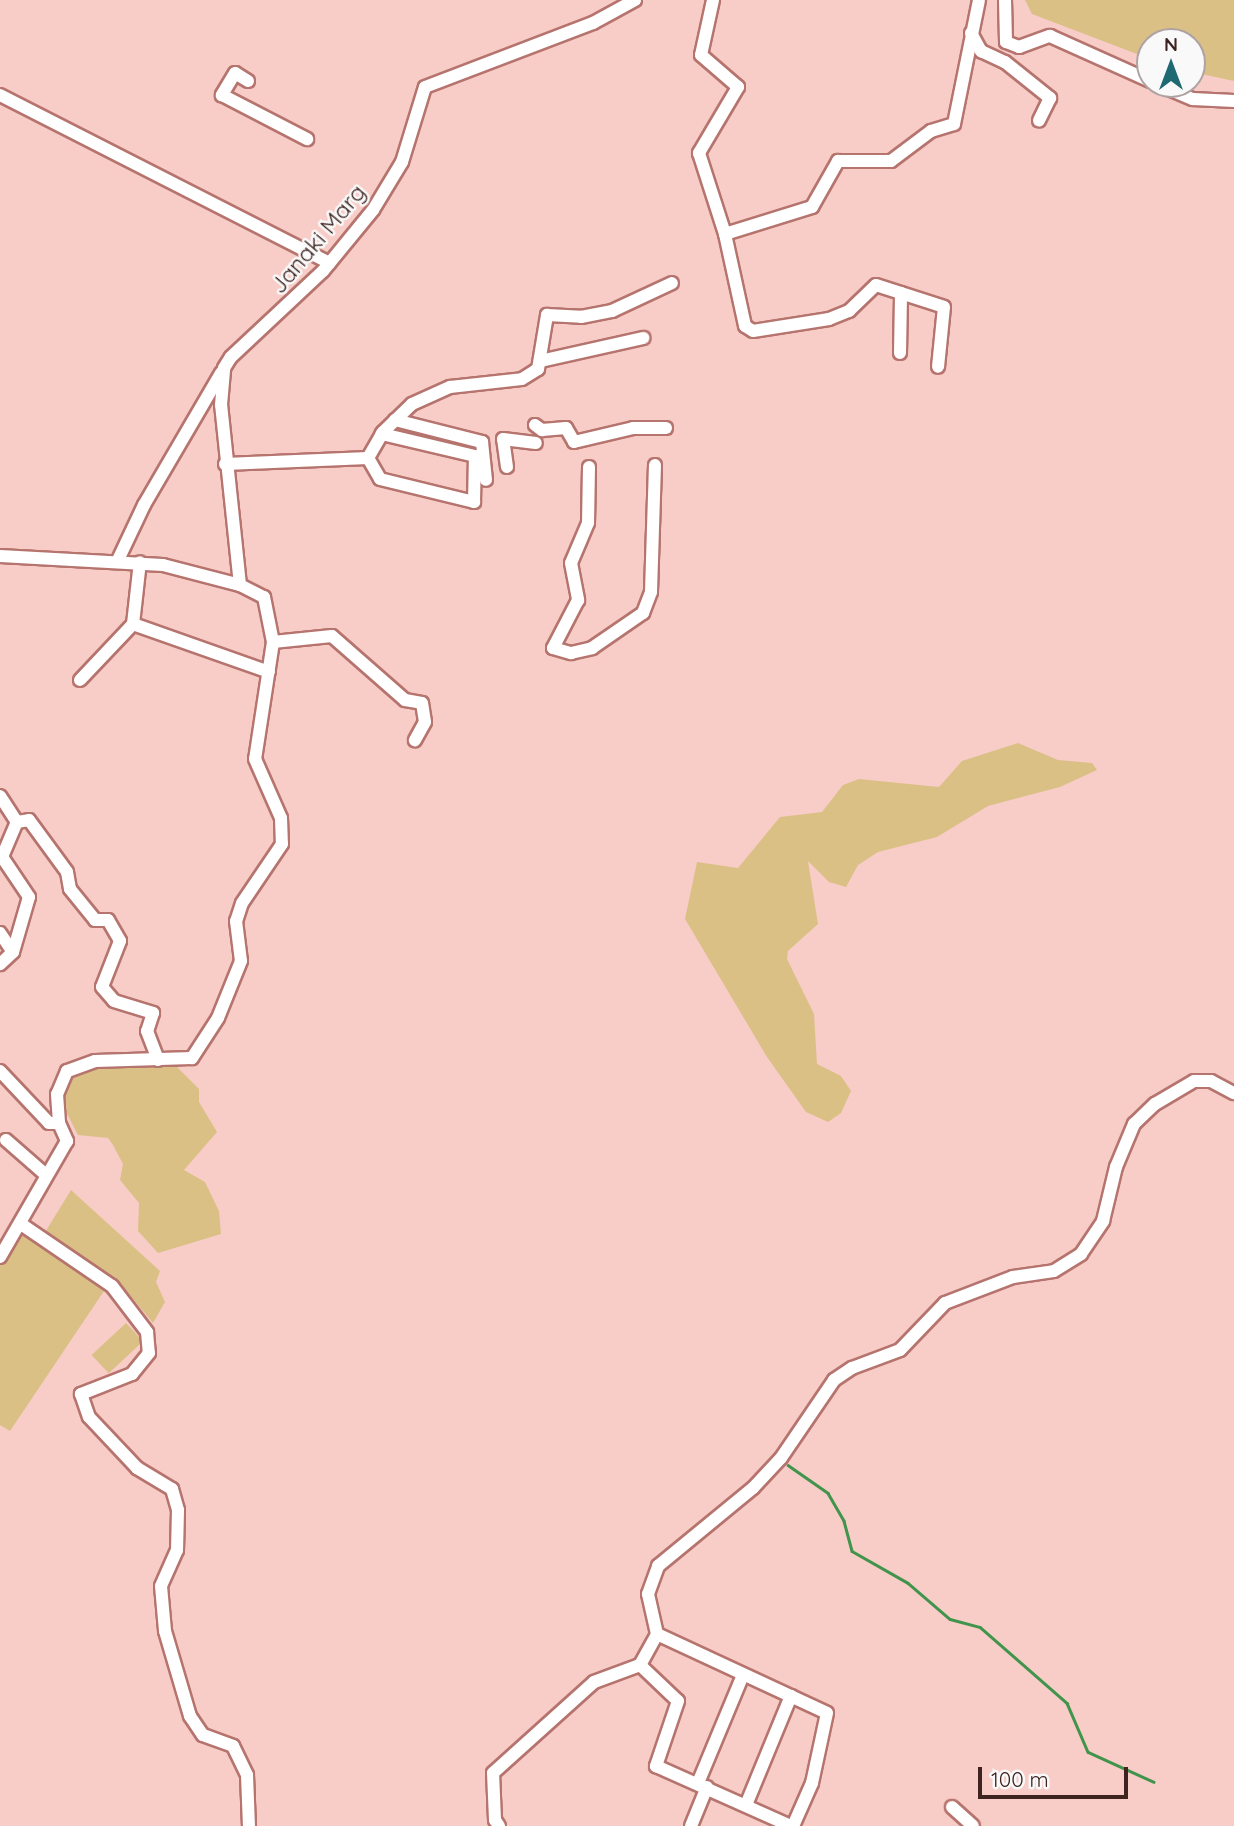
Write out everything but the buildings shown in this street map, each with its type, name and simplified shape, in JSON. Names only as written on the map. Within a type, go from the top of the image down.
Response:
[{"type":"street","name":"Janaki Marg","points":[[118,560],[144,505],[224,368],[330,263],[390,185],[402,162],[425,87],[593,23],[635,0]]},
{"type":"street","points":[[713,0],[701,55],[738,87],[699,153],[725,234],[745,326],[753,331],[829,319],[849,312],[876,285],[944,307],[938,367]]},
{"type":"street","points":[[725,234],[812,207],[838,162],[891,161],[931,131],[954,124],[979,0]]},
{"type":"street","points":[[1005,0],[1006,42],[1019,47],[1050,36],[1136,75]]},
{"type":"street","points":[[971,33],[981,51],[1005,62],[1050,98],[1039,121]]},
{"type":"street","points":[[248,81],[235,73],[222,95],[307,139]]},
{"type":"street","points":[[0,95],[330,263]]},
{"type":"street","points":[[1191,98],[1234,101]]},
{"type":"street","points":[[368,457],[382,434],[412,404],[450,387],[522,379],[538,369],[547,315],[582,317],[612,311],[672,283]]},
{"type":"street","points":[[900,352],[901,293]]},
{"type":"street","points":[[540,361],[643,338]]},
{"type":"street","points":[[224,368],[225,464],[240,585]]},
{"type":"street","points":[[395,420],[482,442],[486,480]]},
{"type":"street","points":[[535,425],[542,430],[566,428],[575,442],[633,428],[666,428]]},
{"type":"street","points":[[368,457],[380,480],[474,502],[475,457],[382,434]]},
{"type":"street","points":[[507,467],[503,439],[536,443]]},
{"type":"street","points":[[225,464],[368,457]]},
{"type":"street","points":[[589,467],[588,523],[572,563],[578,600],[553,648],[571,653],[592,648],[643,612],[651,593],[655,465]]},
{"type":"street","points":[[0,556],[140,562],[240,585],[264,597],[273,642],[255,759],[281,818],[282,844],[242,903],[236,921],[241,961],[218,1018],[192,1058],[95,1061],[66,1071],[57,1094],[58,1123],[67,1141],[45,1174],[21,1224],[0,1257]]},
{"type":"street","points":[[80,680],[133,624],[140,562]]},
{"type":"street","points":[[133,624],[269,672]]},
{"type":"street","points":[[273,642],[331,636],[405,700],[422,704],[425,722],[415,740]]},
{"type":"street","points":[[0,796],[17,822]]},
{"type":"street","points":[[17,822],[29,820],[67,872],[70,889],[95,920],[108,920],[120,941],[102,987],[114,1001],[153,1013],[147,1031],[158,1060]]},
{"type":"street","points":[[0,964],[13,952],[29,897],[2,857],[17,822]]},
{"type":"street","points":[[0,933],[13,952]]},
{"type":"street","points":[[0,1071],[49,1123],[58,1123]]},
{"type":"street","points":[[499,1826],[495,1820],[493,1773],[594,1682],[640,1665],[657,1634],[648,1594],[658,1566],[753,1488],[781,1458],[835,1380],[852,1368],[900,1349],[945,1303],[1013,1277],[1054,1272],[1081,1254],[1103,1221],[1116,1167],[1134,1124],[1156,1104],[1194,1081],[1211,1081],[1234,1093]]},
{"type":"street","points":[[6,1140],[45,1174]]},
{"type":"street","points":[[21,1224],[113,1286],[147,1332],[149,1353],[132,1374],[81,1394],[89,1417],[137,1468],[172,1489],[178,1510],[177,1550],[161,1586],[165,1631],[190,1716],[203,1735],[233,1746],[247,1775],[249,1826]]},
{"type":"street","points":[[640,1665],[678,1701],[656,1766],[746,1805],[765,1821],[792,1826],[812,1783],[828,1713],[657,1634]]},
{"type":"street","points":[[691,1826],[743,1675]]},
{"type":"street","points":[[746,1805],[791,1696]]},
{"type":"street","points":[[952,1807],[973,1826]]},
{"type":"shaded area","points":[[1025,0],[1234,0],[1234,81],[1206,75],[1206,28],[1136,28],[1136,54],[1032,14]]},
{"type":"shaded area","points":[[1018,743],[1058,760],[1092,763],[1097,770],[1060,787],[988,806],[937,837],[878,852],[858,865],[846,887],[829,882],[808,861],[818,924],[788,951],[787,959],[814,1014],[817,1064],[841,1076],[851,1091],[841,1113],[828,1122],[806,1112],[767,1057],[685,919],[697,862],[738,868],[780,817],[822,812],[843,785],[859,779],[939,787],[962,761]]},
{"type":"shaded area","points":[[94,1060],[172,1062],[199,1089],[199,1102],[217,1132],[184,1170],[205,1182],[219,1211],[221,1234],[158,1253],[138,1231],[139,1203],[120,1180],[123,1164],[113,1145],[108,1138],[78,1135],[61,1102],[69,1070]]},
{"type":"shaded area","points":[[71,1190],[160,1271],[156,1282],[165,1302],[153,1323],[125,1289],[44,1234]]},
{"type":"shaded area","points":[[25,1231],[106,1288],[10,1431],[0,1425],[0,1265]]},
{"type":"shaded area","points":[[126,1323],[143,1341],[109,1373],[92,1355]]},
{"type":"waterway","points":[[788,1465],[828,1493],[844,1521],[852,1551],[908,1583],[950,1619],[980,1627],[1067,1703],[1088,1752],[1154,1782]]}]
